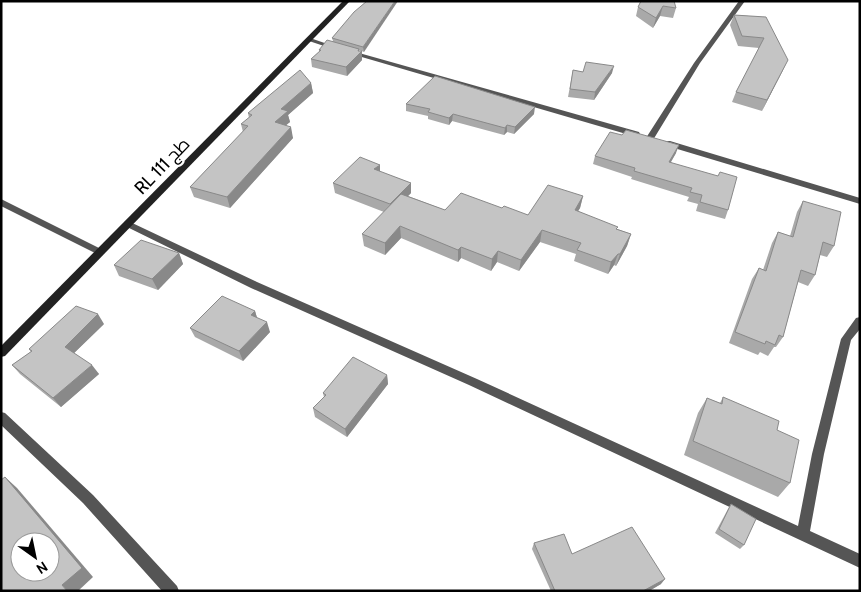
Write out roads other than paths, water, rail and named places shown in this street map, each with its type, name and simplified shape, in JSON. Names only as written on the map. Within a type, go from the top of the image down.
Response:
[{"type":"street","name":"RL طج 111","points":[[1,353],[311,40],[347,1]]},
{"type":"street","points":[[650,138],[697,63],[742,1]]},
{"type":"street","points":[[311,40],[860,201]]},
{"type":"street","points":[[1,202],[100,252]]},
{"type":"street","points":[[128,224],[254,285],[473,382],[860,561]]},
{"type":"street","points":[[803,535],[818,454],[846,338],[860,321]]},
{"type":"street","points":[[1,417],[88,499],[172,591]]}]
